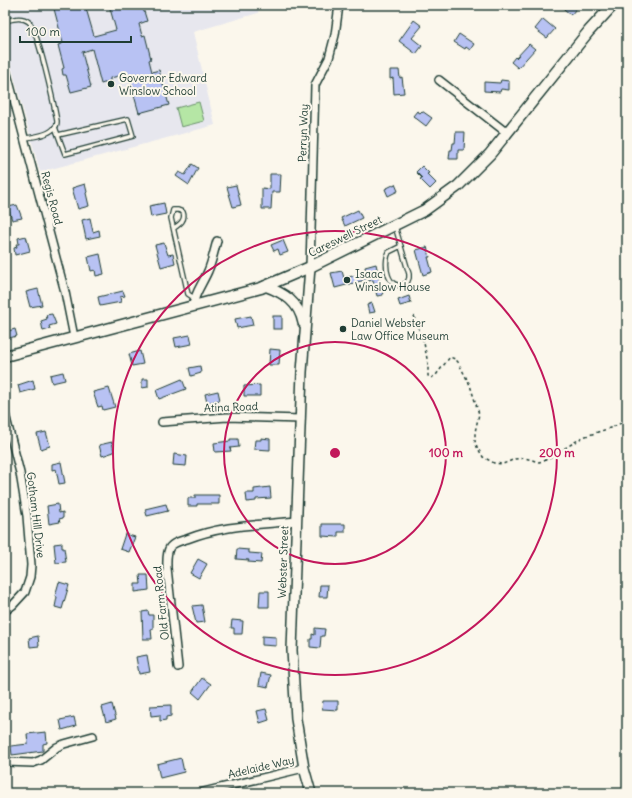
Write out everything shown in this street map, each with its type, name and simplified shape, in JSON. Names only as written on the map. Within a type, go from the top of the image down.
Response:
[{"type":"main road","name":"Careswell Street","points":[[5,356],[193,302],[265,286],[310,267],[425,210],[458,186],[490,154],[585,36],[612,5]]},
{"type":"street","name":"Perryn Way","points":[[310,267],[315,85],[329,58],[335,35],[338,5]]},
{"type":"street","name":"Regis Road","points":[[5,66],[65,292],[74,337]]},
{"type":"street","points":[[439,80],[507,133]]},
{"type":"street","points":[[193,302],[209,270],[217,241]]},
{"type":"street","name":"Webster Street","points":[[310,267],[300,419],[292,643],[296,719],[304,768],[311,793]]},
{"type":"street","name":"Webster Street","points":[[265,286],[278,291],[292,301],[299,310],[305,330]]},
{"type":"street","name":"Gotham Hill Drive","points":[[5,414],[20,473],[31,565],[30,577],[25,592],[19,600],[5,611]]},
{"type":"street","name":"Atina Road","points":[[162,422],[227,417],[300,419]]},
{"type":"street","name":"Old Farm Road","points":[[178,667],[167,568],[168,553],[170,548],[174,544],[188,538],[220,529],[241,525],[296,521]]},
{"type":"street","points":[[5,762],[33,763],[41,760],[57,747],[93,736]]},
{"type":"street","name":"Adelaide Way","points":[[199,793],[304,768]]},
{"type":"lane","points":[[5,21],[17,18],[24,19],[32,26],[58,121],[56,127],[58,135],[65,154],[133,136],[128,119],[58,135]]},
{"type":"lane","points":[[25,138],[40,135],[56,127]]},
{"type":"lane","points":[[174,228],[182,221],[184,216],[183,212],[178,210],[173,210],[171,218],[188,294],[193,302]]},
{"type":"lane","points":[[395,225],[401,246],[409,278],[407,283],[398,286],[394,285],[388,274],[387,259],[389,252],[401,246]]},
{"type":"path","points":[[414,316],[423,337],[426,350],[428,376],[431,378],[436,375],[450,358],[455,359],[458,362],[470,385],[472,395],[478,409],[479,417],[475,435],[477,447],[483,457],[494,464],[503,464],[515,459],[525,458],[533,461],[544,461],[570,445],[575,440],[627,420]]},
{"type":"shaded area","name":"Governor Edward Winslow School","points":[[5,5],[259,5],[258,13],[193,32],[215,125],[40,172],[5,43]]},
{"type":"green space","points":[[199,102],[204,121],[181,127],[176,108]]},
{"type":"building","points":[[53,5],[85,5],[94,36],[116,30],[109,5],[142,5],[147,21],[139,24],[142,36],[145,35],[151,59],[149,60],[152,72],[159,70],[169,105],[139,113],[128,74],[110,78],[110,81],[101,84],[92,49],[82,52],[91,87],[71,92],[66,75],[63,75],[62,69],[64,68],[58,45],[63,43]]},
{"type":"building","points":[[567,5],[579,5],[571,15],[564,9]]},
{"type":"building","points":[[543,19],[555,29],[547,38],[535,29]]},
{"type":"building","points":[[414,20],[422,26],[412,38],[422,46],[416,54],[399,41]]},
{"type":"building","points":[[459,34],[474,44],[470,50],[466,47],[465,49],[454,42]]},
{"type":"building","points":[[529,44],[535,49],[518,68],[511,62]]},
{"type":"building","points":[[390,70],[399,70],[400,78],[402,77],[404,93],[394,94],[393,78],[390,79]]},
{"type":"building","points":[[501,80],[509,81],[509,90],[501,89],[500,92],[484,91],[484,82],[500,83]]},
{"type":"building","points":[[417,111],[420,113],[422,111],[432,118],[426,126],[413,116]]},
{"type":"building","points":[[456,132],[465,132],[464,150],[458,150],[458,159],[449,159],[450,150],[452,150],[453,143],[455,143]]},
{"type":"building","points":[[192,164],[198,168],[189,185],[176,176],[179,172],[185,175]]},
{"type":"building","points":[[422,166],[429,173],[427,174],[436,183],[430,189],[420,179],[422,178],[416,172]]},
{"type":"building","points":[[270,174],[281,174],[280,192],[272,192],[271,209],[262,209],[262,188],[270,189]]},
{"type":"building","points":[[85,184],[89,206],[78,209],[72,188]]},
{"type":"building","points":[[395,184],[398,191],[388,196],[385,189]]},
{"type":"building","points":[[236,185],[241,205],[233,207],[227,187]]},
{"type":"building","points":[[164,203],[166,214],[151,217],[149,206]]},
{"type":"building","points":[[17,205],[22,218],[12,220],[8,207]]},
{"type":"building","points":[[358,210],[362,218],[345,226],[341,218]]},
{"type":"building","points":[[90,218],[93,232],[99,230],[100,236],[86,239],[82,220]]},
{"type":"building","points":[[26,236],[30,251],[15,255],[14,248],[17,247],[16,244],[19,244],[18,238]]},
{"type":"building","points":[[283,240],[288,252],[280,255],[278,249],[274,251],[271,245]]},
{"type":"building","points":[[164,243],[168,255],[173,254],[175,263],[161,267],[155,245]]},
{"type":"building","points":[[427,247],[432,272],[423,275],[416,250]]},
{"type":"building","points":[[100,254],[104,274],[96,276],[95,270],[91,271],[88,257]]},
{"type":"building","name":"Isaac Winslow House","points":[[376,264],[383,295],[377,296],[373,280],[369,281],[369,279],[335,288],[331,273],[342,271],[344,278],[366,273],[365,267]]},
{"type":"building","points":[[38,289],[42,305],[30,307],[26,292]]},
{"type":"building","points":[[123,291],[125,296],[120,297],[121,302],[100,306],[98,297]]},
{"type":"building","points":[[409,296],[411,303],[400,306],[398,300]]},
{"type":"building","points":[[372,303],[375,312],[369,313],[367,305]]},
{"type":"building","points":[[52,314],[56,324],[49,326],[50,329],[43,331],[41,321],[47,319],[46,315]]},
{"type":"building","points":[[251,316],[253,325],[237,328],[235,319]]},
{"type":"building","points":[[273,316],[282,316],[282,329],[273,329]]},
{"type":"building","points":[[15,329],[17,336],[5,339],[5,332]]},
{"type":"building","points":[[190,335],[192,344],[176,347],[174,338]]},
{"type":"building","points":[[270,349],[280,350],[279,365],[269,365]]},
{"type":"building","points":[[140,351],[143,364],[132,366],[129,354]]},
{"type":"building","points":[[200,366],[201,373],[191,376],[189,368]]},
{"type":"building","points":[[63,372],[65,380],[52,383],[50,375]]},
{"type":"building","points":[[142,379],[148,379],[148,387],[142,388]]},
{"type":"building","points":[[182,379],[186,389],[159,399],[156,390]]},
{"type":"building","points":[[33,380],[35,389],[20,393],[18,385]]},
{"type":"building","points":[[260,385],[260,396],[244,396],[244,386]]},
{"type":"building","points":[[109,388],[115,407],[103,410],[102,406],[98,407],[93,392]]},
{"type":"building","points":[[218,391],[220,400],[207,403],[205,394]]},
{"type":"building","points":[[46,432],[50,446],[41,449],[37,434]]},
{"type":"building","points":[[261,438],[270,439],[270,450],[254,449],[255,440],[261,440]]},
{"type":"building","points":[[230,439],[238,439],[239,447],[230,448],[231,451],[215,452],[214,443],[230,441]]},
{"type":"building","points":[[112,442],[114,452],[102,456],[99,445]]},
{"type":"building","points":[[174,454],[187,456],[186,466],[173,465]]},
{"type":"building","points":[[61,462],[65,483],[59,484],[56,469],[52,470],[52,464]]},
{"type":"building","points":[[270,487],[271,498],[256,499],[256,501],[247,502],[246,493],[254,493],[254,489]]},
{"type":"building","points":[[195,495],[219,495],[219,504],[197,504],[197,506],[188,506],[188,498],[195,498]]},
{"type":"building","points":[[58,504],[59,513],[63,512],[63,518],[59,519],[60,522],[49,524],[47,506]]},
{"type":"building","points":[[166,504],[168,511],[147,516],[145,509]]},
{"type":"building","points":[[322,524],[345,524],[345,532],[338,532],[338,537],[322,536]]},
{"type":"building","points":[[125,534],[135,537],[129,552],[120,549]]},
{"type":"building","points":[[62,543],[66,562],[56,563],[54,544]]},
{"type":"building","points":[[237,549],[249,550],[249,553],[262,554],[261,563],[236,559]]},
{"type":"building","points":[[198,559],[207,564],[199,578],[190,573]]},
{"type":"building","points":[[140,575],[148,575],[149,590],[135,592],[135,584],[141,584]]},
{"type":"building","points":[[59,582],[69,585],[62,609],[55,607],[57,597],[55,596]]},
{"type":"building","points":[[320,585],[328,585],[327,597],[319,597]]},
{"type":"building","points":[[260,591],[269,591],[269,607],[259,607]]},
{"type":"building","points":[[202,605],[205,622],[196,623],[192,606]]},
{"type":"building","points":[[148,611],[149,615],[153,615],[153,629],[151,629],[152,639],[143,639],[142,612]]},
{"type":"building","points":[[232,620],[243,621],[242,634],[234,634],[234,628],[231,628]]},
{"type":"building","points":[[315,628],[325,629],[324,636],[321,636],[320,648],[310,647],[310,639],[312,639],[312,634],[315,635]]},
{"type":"building","points":[[38,636],[39,646],[30,647],[29,638]]},
{"type":"building","points":[[262,636],[276,637],[276,646],[262,645]]},
{"type":"building","points":[[147,655],[150,672],[139,674],[136,657]]},
{"type":"building","points":[[261,673],[271,675],[268,687],[259,685]]},
{"type":"building","points":[[202,678],[211,684],[200,699],[192,692]]},
{"type":"building","points":[[323,701],[338,701],[338,710],[322,709]]},
{"type":"building","points":[[112,704],[116,719],[106,722],[102,707]]},
{"type":"building","points":[[171,705],[171,716],[166,717],[166,720],[160,721],[160,715],[151,716],[150,706]]},
{"type":"building","points":[[266,709],[269,720],[260,723],[257,711]]},
{"type":"building","points":[[74,717],[76,726],[62,730],[60,720]]},
{"type":"building","points":[[46,732],[47,743],[43,744],[43,751],[12,755],[11,746],[28,744],[27,734]]},
{"type":"building","points":[[181,758],[184,772],[160,778],[157,764]]},
{"type":"place","name":"Governor Edward Winslow School","points":[[111,84]]},
{"type":"place","name":"Isaac Winslow House","points":[[347,280]]},
{"type":"place","name":"Daniel Webster Law Office Museum","points":[[343,329]]}]
